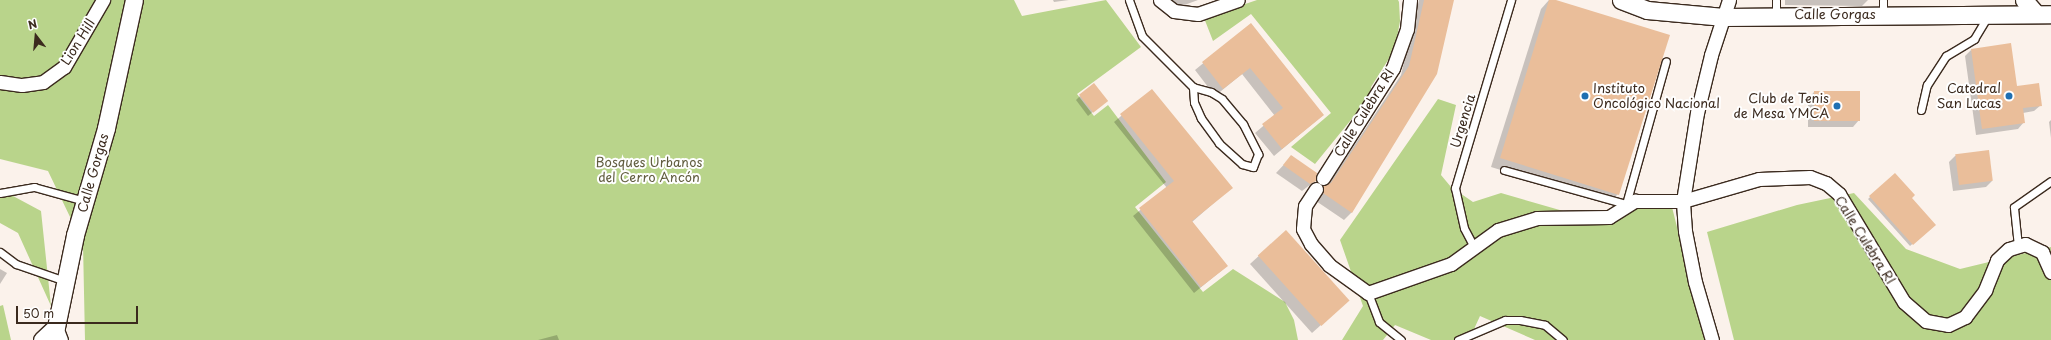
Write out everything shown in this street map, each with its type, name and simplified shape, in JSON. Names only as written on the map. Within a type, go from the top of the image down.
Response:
[{"type":"street","name":"Lion Hill","points":[[0,82],[22,85],[43,82],[64,67],[103,0]]},
{"type":"street","name":"Calle Gorgas","points":[[42,340],[58,334],[67,282],[85,201],[106,128],[134,0]]},
{"type":"street","points":[[1160,0],[1174,11],[1198,14],[1238,0]]},
{"type":"street","name":"Calle Culebra Rl","points":[[1410,0],[1407,29],[1393,68],[1305,206],[1303,229],[1311,244],[1329,265],[1368,293],[1451,264],[1498,230],[1537,218],[1609,217],[1626,204],[1635,201],[1683,201],[1759,179],[1810,177],[1826,183],[1839,194],[1904,302],[1926,321],[1948,325],[1965,317],[1984,290],[1997,260],[2009,249],[2018,246]]},
{"type":"street","name":"Calle Gorgas","points":[[1621,0],[1647,10],[1724,17],[1776,7],[1883,7],[1988,16],[2047,14]]},
{"type":"street","points":[[1712,340],[1695,282],[1684,232],[1683,201],[1697,113],[1710,55],[1729,0]]},
{"type":"street","points":[[2024,0],[2047,14]]},
{"type":"street","points":[[2018,246],[2025,244],[2042,252],[2051,272]]},
{"type":"lane","points":[[1129,0],[1142,36],[1193,87],[1211,92],[1222,99],[1243,124],[1258,154],[1253,166],[1242,164],[1214,137],[1201,118],[1194,102],[1193,87]]},
{"type":"lane","name":"Urgencia","points":[[1474,247],[1464,228],[1455,188],[1511,0]]},
{"type":"lane","points":[[1921,110],[1927,85],[1946,56],[1974,39],[1988,16]]},
{"type":"lane","points":[[1504,170],[1626,204],[1666,61]]},
{"type":"lane","points":[[2018,246],[2014,207],[2051,181]]},
{"type":"lane","points":[[0,193],[34,187],[85,201]]},
{"type":"lane","points":[[0,252],[16,264],[67,282]]},
{"type":"lane","points":[[1368,293],[1379,322],[1401,340]]},
{"type":"lane","points":[[1458,340],[1505,320],[1520,320],[1545,325],[1563,340]]},
{"type":"green space","name":"Bosques Urbanos del Cerro Ancón","points":[[0,0],[1014,0],[1022,16],[1106,0],[1141,47],[1077,94],[1094,116],[1108,105],[1166,182],[1135,207],[1203,292],[1233,269],[1285,302],[1294,320],[1298,340],[85,340],[83,244],[48,171],[0,159]]},
{"type":"green space","points":[[1257,0],[1398,0],[1399,2],[1400,21],[1395,49],[1371,87],[1372,94],[1315,164],[1291,147],[1331,113],[1251,14],[1213,41],[1204,18]]},
{"type":"green space","points":[[1438,99],[1456,105],[1441,175],[1451,187],[1473,202],[1501,193],[1598,221],[1644,203],[1672,207],[1705,340],[1535,340],[1480,316],[1469,340],[1431,340],[1395,325],[1383,340],[1342,340],[1363,306],[1340,240]]},
{"type":"green space","points":[[0,189],[41,211],[51,306],[18,233],[0,223]]},
{"type":"green space","points":[[1854,193],[1906,249],[1960,269],[2051,247],[2051,340],[1734,340],[1707,232],[1797,205]]},
{"type":"green space","points":[[3,305],[11,340],[0,340],[0,306]]},
{"type":"building","points":[[1424,0],[1454,0],[1437,74],[1352,213],[1323,193],[1323,186],[1331,183],[1409,66]]},
{"type":"building","name":"Instituto Oncológico Nacional","points":[[1549,0],[1556,0],[1670,35],[1619,195],[1500,158]]},
{"type":"building","points":[[1251,23],[1324,115],[1282,149],[1262,124],[1283,108],[1250,68],[1223,89],[1202,62]]},
{"type":"building","name":"Catedral San Lucas","points":[[2011,43],[2017,86],[2039,83],[2042,106],[2023,108],[2025,123],[1982,129],[1971,49]]},
{"type":"building","points":[[1094,83],[1108,101],[1093,113],[1079,95]]},
{"type":"building","points":[[1152,89],[1233,188],[1192,221],[1228,266],[1201,287],[1139,208],[1174,181],[1120,114]]},
{"type":"building","name":"Club de Tenis de Mesa YMCA","points":[[1814,91],[1860,91],[1860,121],[1814,121]]},
{"type":"building","points":[[1989,150],[1993,181],[1959,185],[1955,154]]},
{"type":"building","points":[[1291,155],[1317,173],[1316,181],[1310,184],[1283,165]]},
{"type":"building","points":[[1895,173],[1915,195],[1912,198],[1936,225],[1913,245],[1869,196]]},
{"type":"building","points":[[1286,230],[1350,301],[1321,326],[1258,255]]},
{"type":"place","name":"Instituto Oncológico Nacional","points":[[1585,96]]},
{"type":"place","name":"Catedral San Lucas","points":[[2009,96]]},
{"type":"place","name":"Club de Tenis de Mesa YMCA","points":[[1837,106]]}]
